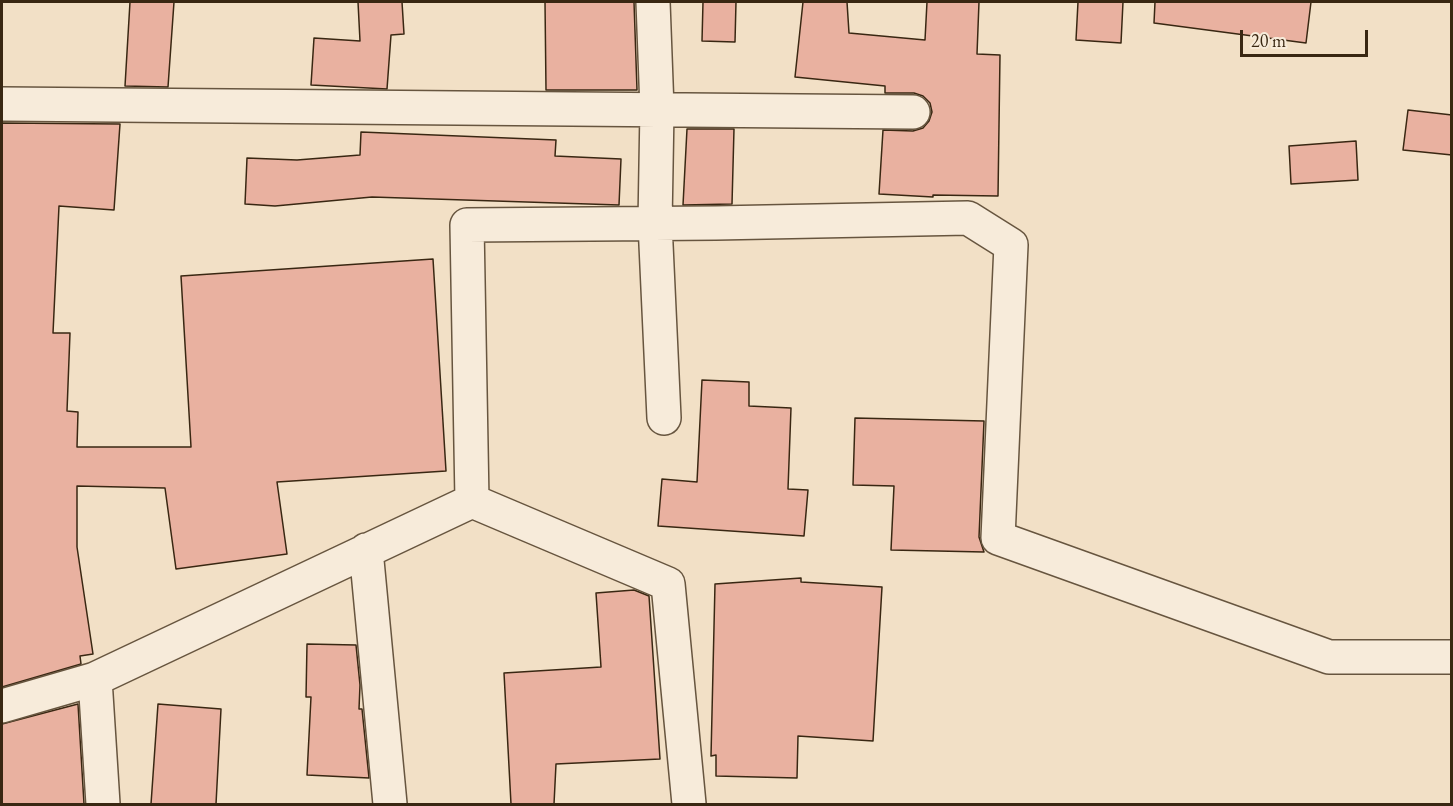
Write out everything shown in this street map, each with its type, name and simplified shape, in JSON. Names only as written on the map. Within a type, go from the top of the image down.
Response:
[{"type":"street","points":[[652,2],[657,109],[655,223],[664,418]]},
{"type":"street","points":[[2,104],[914,112]]},
{"type":"street","points":[[472,501],[467,225],[968,218],[1011,245],[998,538],[1329,657],[1452,657]]},
{"type":"street","points":[[2,706],[95,679],[472,501],[668,584],[689,804]]},
{"type":"street","points":[[366,550],[390,804]]},
{"type":"street","points":[[95,679],[103,804]]},
{"type":"building","points":[[130,2],[174,2],[168,87],[125,86]]},
{"type":"building","points":[[358,2],[402,2],[404,34],[391,35],[387,89],[311,85],[314,38],[360,41]]},
{"type":"building","points":[[545,2],[634,2],[637,90],[546,90]]},
{"type":"building","points":[[703,2],[736,2],[735,42],[702,41]]},
{"type":"building","points":[[803,2],[847,2],[849,33],[925,40],[927,2],[979,2],[977,54],[1000,55],[998,196],[933,195],[933,197],[879,194],[883,130],[913,131],[923,128],[932,112],[930,103],[923,96],[914,93],[885,93],[885,86],[795,77]]},
{"type":"building","points":[[1078,2],[1123,2],[1121,43],[1076,40]]},
{"type":"building","points":[[1155,2],[1311,2],[1306,43],[1154,23]]},
{"type":"building","points":[[1408,110],[1452,115],[1452,155],[1403,150]]},
{"type":"building","points":[[2,123],[120,124],[114,210],[59,206],[53,333],[70,333],[67,411],[78,412],[77,447],[191,447],[181,276],[433,259],[446,471],[277,482],[287,554],[176,569],[165,488],[77,486],[77,547],[93,654],[80,656],[81,664],[2,687]]},
{"type":"building","points":[[687,129],[734,129],[732,204],[683,205]]},
{"type":"building","points":[[361,132],[556,140],[555,156],[621,159],[619,205],[372,197],[275,206],[245,204],[247,158],[297,160],[360,155]]},
{"type":"building","points":[[1356,141],[1358,180],[1291,184],[1289,146]]},
{"type":"building","points":[[702,380],[749,382],[749,406],[791,408],[788,489],[808,490],[804,536],[658,526],[662,479],[697,482]]},
{"type":"building","points":[[855,418],[984,421],[979,537],[984,552],[891,550],[894,486],[853,485]]},
{"type":"building","points":[[801,578],[801,582],[882,587],[873,741],[798,736],[797,778],[716,776],[716,755],[711,756],[715,584]]},
{"type":"building","points":[[634,590],[649,596],[660,759],[556,764],[554,804],[511,804],[504,673],[601,667],[596,593]]},
{"type":"building","points":[[307,644],[356,645],[360,685],[359,709],[362,709],[369,778],[307,775],[311,697],[306,697]]},
{"type":"building","points":[[78,704],[84,804],[2,804],[2,724]]},
{"type":"building","points":[[158,704],[221,709],[216,804],[151,804]]}]
